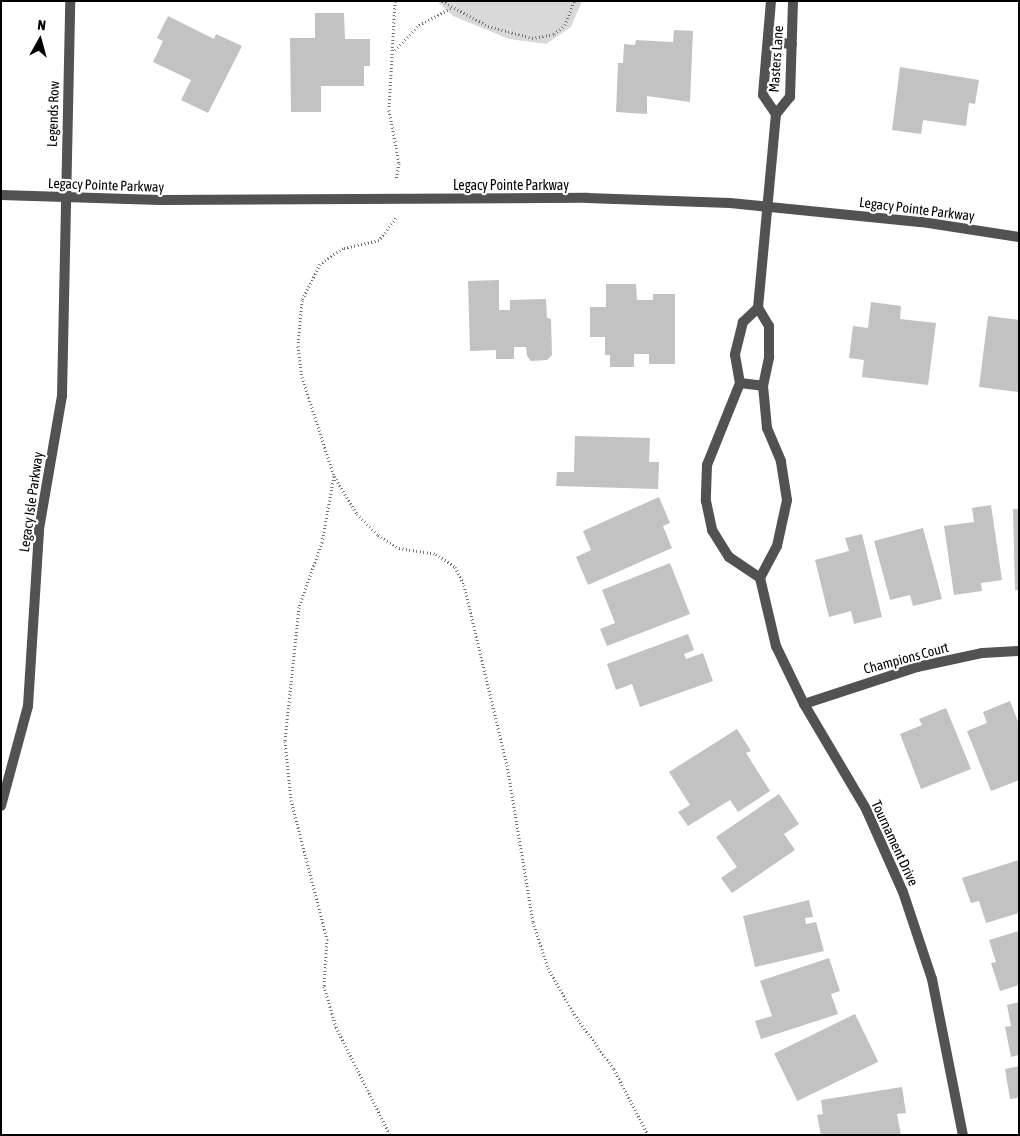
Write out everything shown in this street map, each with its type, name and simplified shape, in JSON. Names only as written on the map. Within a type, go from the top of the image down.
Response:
[{"type":"street","name":"Legends Row","points":[[64,197],[70,1]]},
{"type":"street","name":"Masters Lane","points":[[771,1],[764,95],[776,114],[790,97],[793,1]]},
{"type":"street","points":[[768,42],[792,44]]},
{"type":"street","points":[[758,308],[743,322],[735,355],[740,383],[707,465],[706,501],[712,530],[729,557],[760,578],[777,546],[787,500],[781,461],[767,428],[762,386],[769,357],[768,326],[758,308],[776,114]]},
{"type":"street","name":"Legacy Pointe Parkway","points":[[1,195],[398,199],[587,198],[768,206],[922,222],[1019,237]]},
{"type":"street","name":"Legacy Isle Parkway","points":[[1,806],[28,706],[39,529],[62,396],[64,197]]},
{"type":"street","points":[[740,383],[762,386]]},
{"type":"street","name":"Tournament Drive","points":[[760,578],[776,646],[804,704],[866,809],[904,892],[932,979],[963,1135]]},
{"type":"street","name":"Champions Court","points":[[804,704],[917,667],[982,653],[1019,652]]},
{"type":"path","points":[[395,1],[394,51],[388,110],[398,163],[398,214],[388,231],[379,240],[343,248],[320,264],[302,300],[298,346],[302,377],[334,476],[357,514],[378,535],[399,548],[436,554],[455,567],[464,585],[507,765],[533,922],[548,968],[574,1014],[614,1069],[648,1135]]},
{"type":"path","points":[[442,1],[451,8],[488,26],[532,38],[554,34],[565,25],[574,1]]},
{"type":"path","points":[[394,51],[418,25],[451,8]]},
{"type":"path","points":[[334,476],[322,542],[299,607],[286,741],[291,800],[327,938],[324,986],[336,1027],[390,1135]]},
{"type":"shaded area","points":[[437,1],[582,1],[571,27],[546,44],[509,39],[453,16]]},
{"type":"building","points":[[315,13],[344,13],[345,39],[370,39],[370,66],[364,66],[364,86],[321,86],[321,112],[291,112],[290,38],[315,38]]},
{"type":"building","points":[[168,16],[214,39],[216,34],[242,46],[208,113],[181,100],[191,80],[153,62],[163,41],[157,38]]},
{"type":"building","points":[[674,30],[693,31],[690,102],[647,96],[647,114],[616,112],[618,63],[623,63],[624,44],[635,45],[636,40],[673,42]]},
{"type":"building","points":[[900,67],[979,80],[975,104],[969,103],[966,126],[923,120],[921,134],[892,130]]},
{"type":"building","points":[[499,280],[499,310],[510,310],[510,300],[546,299],[547,318],[551,319],[552,355],[547,360],[531,361],[527,356],[526,347],[514,347],[514,359],[496,359],[496,350],[470,351],[468,281]]},
{"type":"building","points":[[606,284],[636,284],[637,300],[653,300],[653,294],[675,294],[675,364],[649,364],[649,354],[634,354],[634,367],[610,367],[610,355],[605,355],[605,337],[590,337],[590,307],[606,307]]},
{"type":"building","points":[[871,302],[901,306],[900,319],[936,323],[928,385],[862,377],[864,360],[849,358],[853,326],[868,328]]},
{"type":"building","points":[[988,316],[1019,320],[1019,392],[979,387]]},
{"type":"building","points":[[575,436],[650,438],[649,462],[659,462],[658,489],[556,486],[557,472],[574,472]]},
{"type":"building","points":[[659,497],[670,523],[663,526],[672,548],[588,585],[576,557],[591,550],[583,531]]},
{"type":"building","points":[[991,505],[1002,580],[981,583],[982,591],[954,595],[944,526],[974,522],[972,508]]},
{"type":"building","points":[[1013,509],[1019,509],[1019,590],[1015,590]]},
{"type":"building","points":[[923,528],[942,599],[913,606],[910,595],[890,600],[874,541]]},
{"type":"building","points":[[862,534],[882,617],[854,624],[851,611],[829,617],[815,560],[849,551],[845,538]]},
{"type":"building","points":[[670,563],[690,614],[607,646],[600,629],[615,623],[602,590]]},
{"type":"building","points":[[688,634],[694,650],[684,654],[686,659],[703,653],[713,681],[640,707],[632,684],[616,690],[607,664]]},
{"type":"building","points":[[1010,701],[1019,724],[1019,780],[991,791],[967,731],[987,723],[983,712]]},
{"type":"building","points":[[946,708],[971,769],[921,789],[900,734],[922,725],[919,719]]},
{"type":"building","points":[[737,729],[751,751],[746,753],[770,791],[738,812],[730,800],[688,826],[678,812],[690,805],[669,772]]},
{"type":"building","points":[[779,794],[799,824],[784,834],[795,850],[732,893],[721,878],[737,867],[716,837]]},
{"type":"building","points":[[1019,860],[1019,913],[986,923],[979,901],[971,903],[962,878]]},
{"type":"building","points":[[809,900],[813,917],[805,918],[806,924],[816,922],[824,951],[755,967],[743,916]]},
{"type":"building","points":[[1019,931],[1019,985],[1000,991],[991,963],[996,962],[989,940]]},
{"type":"building","points":[[829,958],[840,991],[831,994],[838,1014],[761,1039],[755,1021],[772,1016],[760,981]]},
{"type":"building","points":[[1019,1002],[1019,1055],[1011,1057],[1005,1027],[1011,1026],[1007,1005]]},
{"type":"building","points":[[855,1014],[878,1062],[797,1101],[774,1053]]},
{"type":"building","points":[[1019,1066],[1019,1098],[1010,1099],[1005,1069]]},
{"type":"building","points":[[902,1087],[906,1113],[897,1114],[901,1135],[821,1135],[817,1115],[823,1114],[821,1100]]}]
